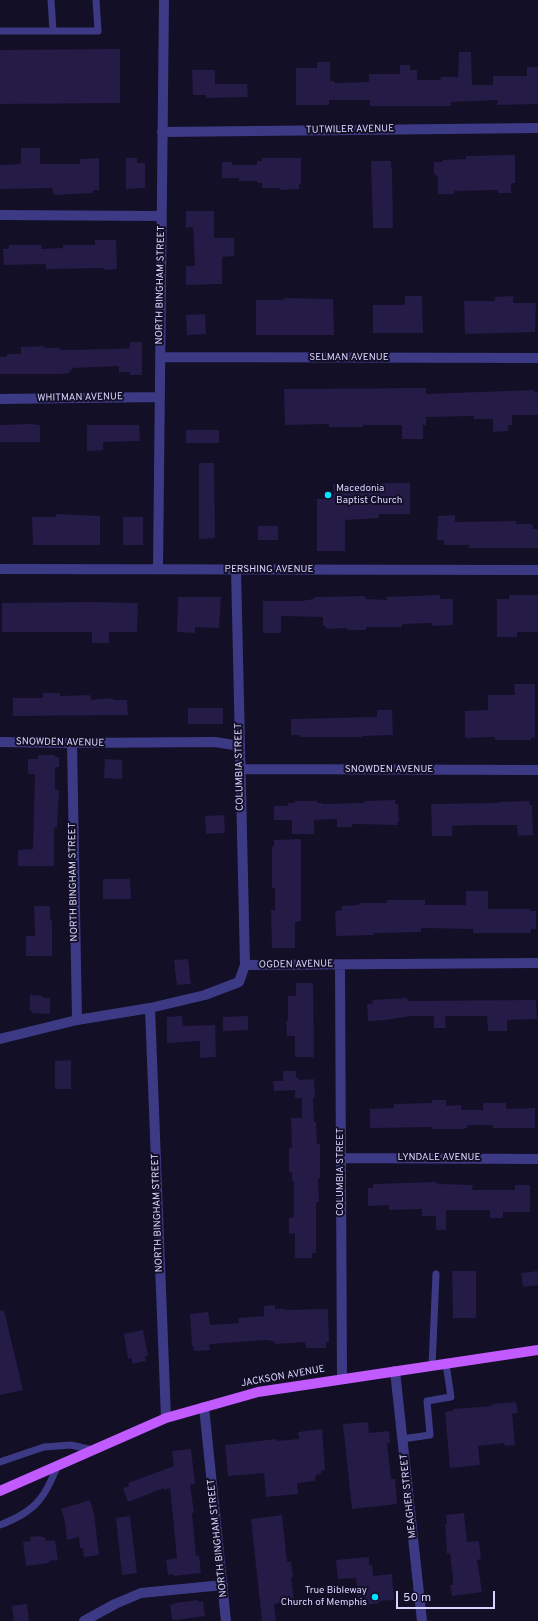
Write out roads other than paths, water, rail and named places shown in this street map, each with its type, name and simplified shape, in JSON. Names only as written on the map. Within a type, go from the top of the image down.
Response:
[{"type":"main road","name":"JACKSON AVENUE","points":[[0,1491],[166,1418],[258,1392],[538,1350]]},
{"type":"street","name":"NORTH BINGHAM STREET","points":[[158,569],[164,0]]},
{"type":"street","name":"TUTWILER AVENUE","points":[[162,132],[538,128]]},
{"type":"street","points":[[0,215],[161,216]]},
{"type":"street","name":"SELMAN AVENUE","points":[[160,357],[538,358]]},
{"type":"street","name":"WHITMAN AVENUE","points":[[0,399],[160,397]]},
{"type":"street","name":"PERSHING AVENUE","points":[[0,569],[538,570]]},
{"type":"street","name":"COLUMBIA STREET","points":[[236,570],[245,966]]},
{"type":"street","name":"SNOWDEN AVENUE","points":[[0,742],[72,744],[215,742],[240,746]]},
{"type":"street","name":"NORTH BINGHAM STREET","points":[[72,744],[77,1020]]},
{"type":"street","name":"SNOWDEN AVENUE","points":[[240,769],[538,770]]},
{"type":"street","name":"OGDEN AVENUE","points":[[0,1039],[77,1020],[150,1008],[205,995],[239,982],[245,966],[538,963]]},
{"type":"street","name":"COLUMBIA STREET","points":[[340,964],[342,1379]]},
{"type":"street","name":"NORTH BINGHAM STREET","points":[[150,1008],[166,1418]]},
{"type":"street","name":"LYNDALE AVENUE","points":[[341,1158],[538,1158]]},
{"type":"street","name":"MEAGHER STREET","points":[[395,1371],[422,1621]]},
{"type":"street","name":"NORTH BINGHAM STREET","points":[[204,1407],[226,1621]]},
{"type":"street","points":[[84,1621],[115,1604],[141,1593],[223,1585]]},
{"type":"lane","points":[[52,0],[53,31]]},
{"type":"lane","points":[[0,31],[98,31],[96,0]]},
{"type":"lane","points":[[432,1366],[436,1274]]},
{"type":"lane","points":[[402,1439],[430,1435],[427,1402],[451,1397],[446,1364]]},
{"type":"lane","points":[[0,1462],[44,1446],[71,1445],[93,1450]]},
{"type":"lane","points":[[0,1525],[31,1509],[41,1499],[58,1465]]},
{"type":"place","name":"Macedonia Baptist Church","points":[[328,495]]},
{"type":"place","name":"True Bibleway Church of Memphis","points":[[375,1597]]}]
